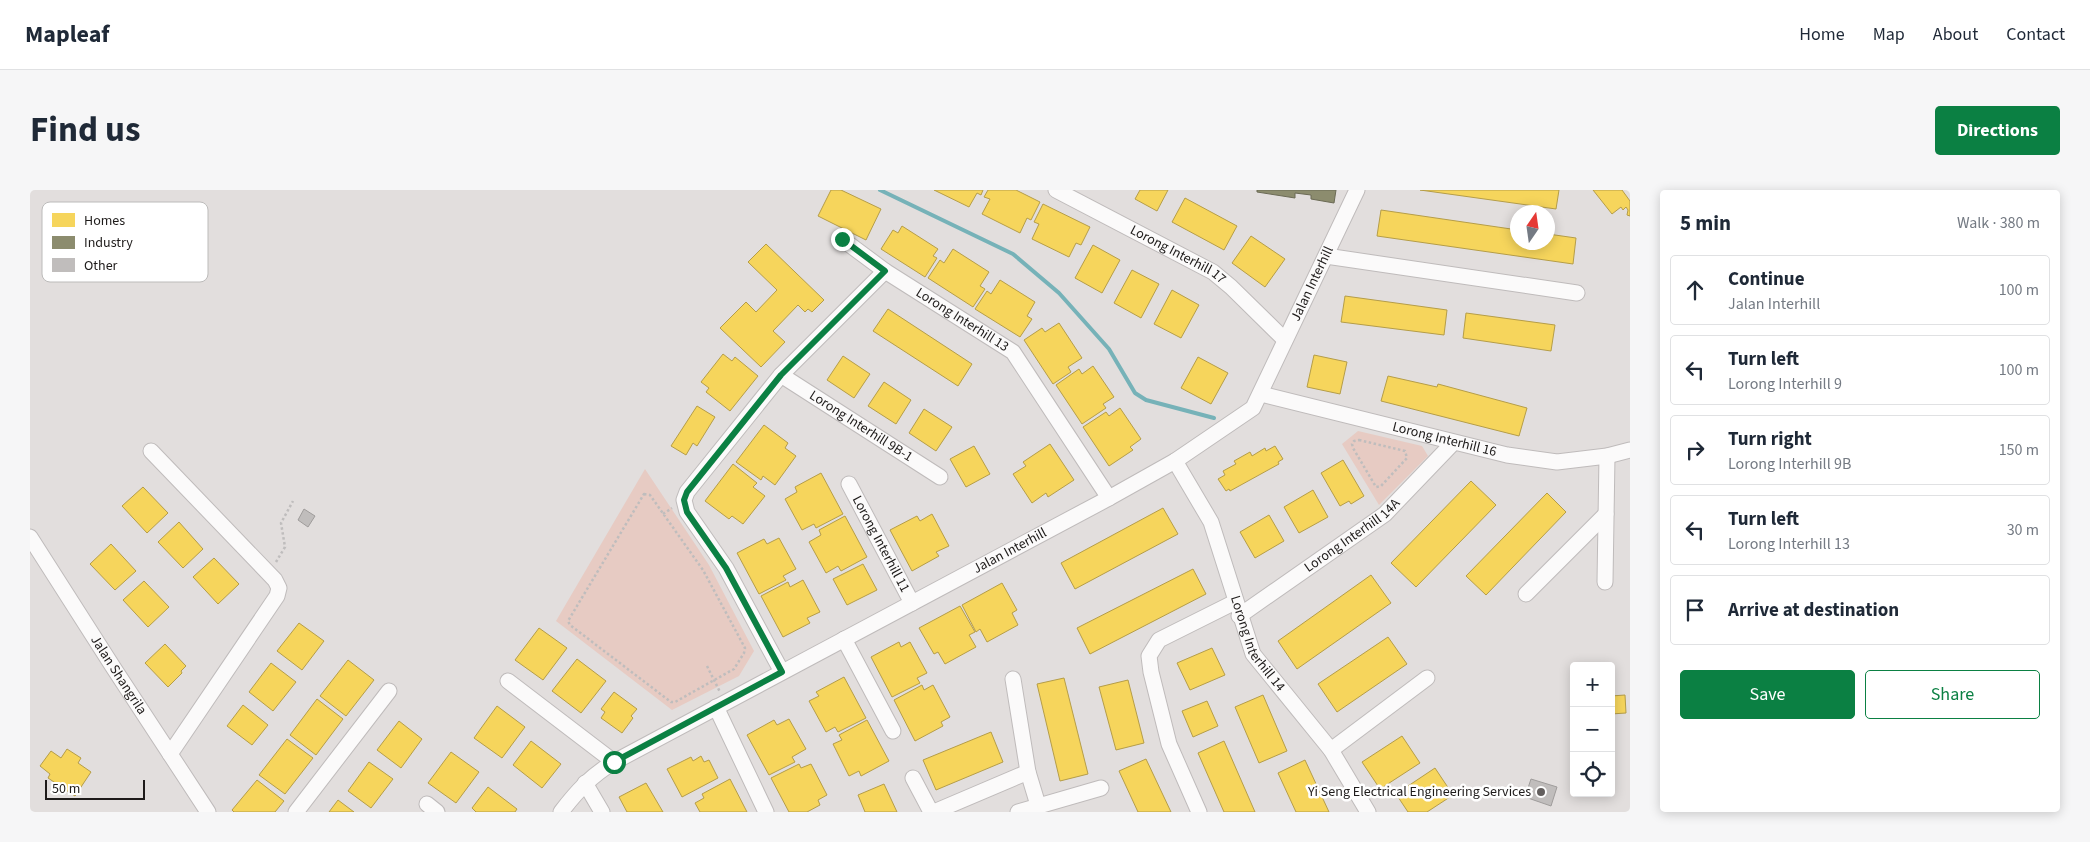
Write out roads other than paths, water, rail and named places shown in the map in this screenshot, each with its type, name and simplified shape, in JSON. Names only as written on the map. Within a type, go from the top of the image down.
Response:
[{"type":"street","name":"Lorong Interhill 17","points":[[1056,190],[1213,272],[1231,287],[1284,340]]},
{"type":"street","name":"Jalan Interhill","points":[[562,812],[585,783],[614,762],[1109,498],[1175,461],[1253,408],[1357,190]]},
{"type":"street","name":"Lorong Interhill 13","points":[[842,239],[885,271],[1013,352],[1109,498]]},
{"type":"street","points":[[1326,256],[1577,293]]},
{"type":"street","points":[[782,672],[726,568],[687,512],[684,500],[687,492],[781,375],[885,271]]},
{"type":"street","name":"Lorong Interhill 9B-1","points":[[781,375],[940,477]]},
{"type":"street","name":"Lorong Interhill 16","points":[[1261,394],[1507,456],[1557,462],[1607,456],[1630,450]]},
{"type":"street","name":"Lorong Interhill 14A","points":[[1199,812],[1168,744],[1151,672],[1149,656],[1159,640],[1238,609],[1385,514],[1454,443]]},
{"type":"street","points":[[151,451],[269,573],[279,588],[277,596],[170,754]]},
{"type":"street","points":[[1605,582],[1607,456]]},
{"type":"street","name":"Lorong Interhill 14","points":[[1175,461],[1211,522],[1253,654],[1331,750],[1368,812]]},
{"type":"street","name":"Lorong Interhill 11","points":[[849,484],[912,603]]},
{"type":"street","points":[[1526,594],[1606,514]]},
{"type":"street","name":"Jalan Shangrila","points":[[30,537],[208,812]]},
{"type":"street","points":[[844,639],[893,731]]},
{"type":"street","points":[[1331,750],[1427,678]]},
{"type":"street","points":[[1012,679],[1028,772],[1038,806]]},
{"type":"street","points":[[508,681],[614,762]]},
{"type":"street","points":[[296,812],[389,691]]},
{"type":"street","points":[[721,705],[766,812]]},
{"type":"street","points":[[934,812],[1028,772]]},
{"type":"street","points":[[913,778],[931,812]]},
{"type":"street","points":[[585,783],[602,812]]},
{"type":"street","points":[[1018,812],[1101,788]]},
{"type":"waterway","points":[[880,190],[1013,254],[1059,293],[1109,349],[1135,393],[1146,400],[1214,418]]},
{"type":"place","name":"Yi Seng Electrical Engineering Services","points":[[1541,792]]}]
